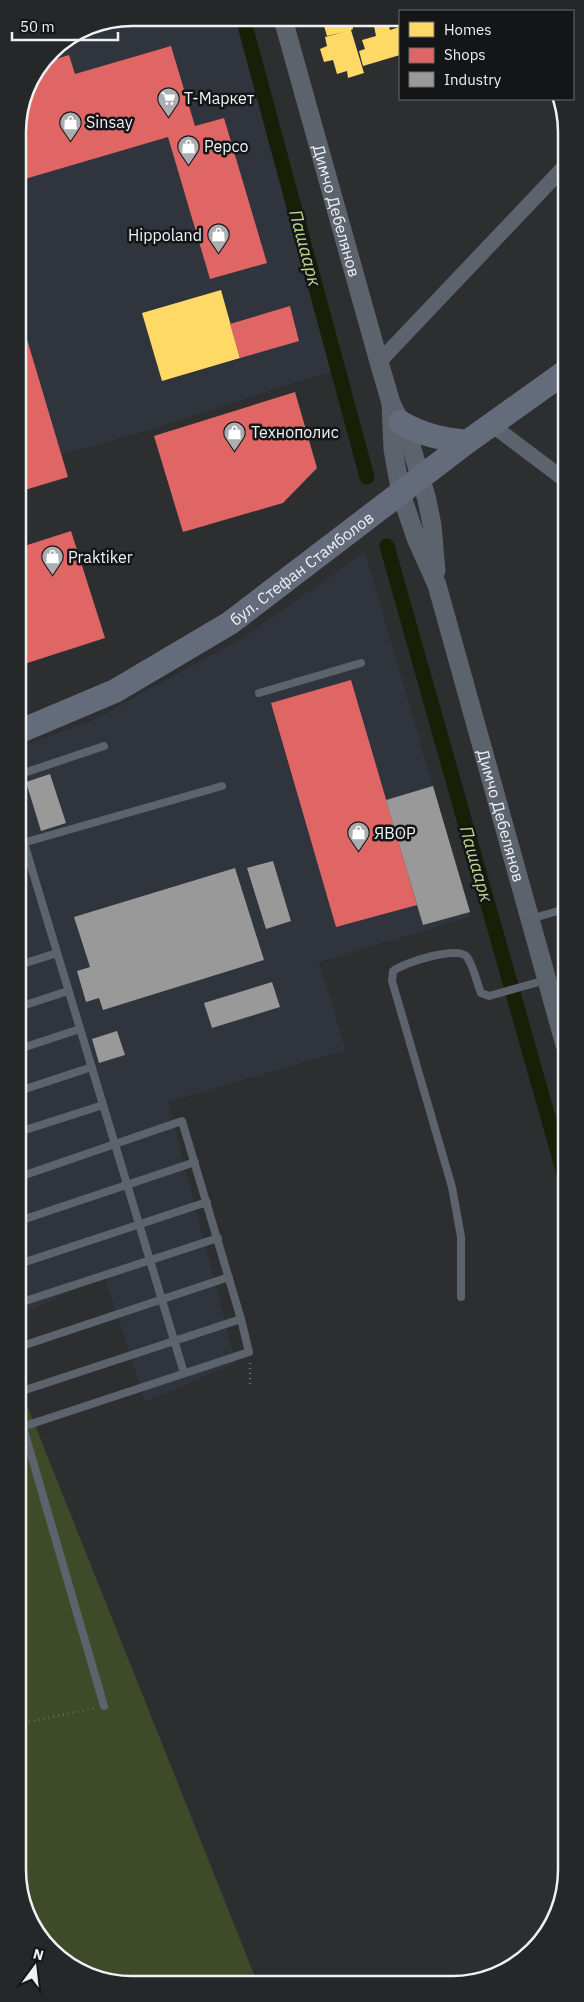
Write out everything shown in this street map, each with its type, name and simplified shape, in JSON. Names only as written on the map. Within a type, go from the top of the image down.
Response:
[{"type":"main road","name":"бул. Стефан Стамболов","points":[[26,729],[116,691],[230,623],[467,442],[558,377]]},
{"type":"main road","points":[[396,412],[413,430],[426,435],[467,442]]},
{"type":"street","name":"Димчо Дебелянов","points":[[285,26],[379,362],[396,412],[409,440],[421,478],[432,525],[437,585]]},
{"type":"street","points":[[379,362],[558,172]]},
{"type":"street","name":"Димчо Дебелянов","points":[[396,412],[393,449],[401,494],[416,538],[437,585],[547,979],[558,1007]]},
{"type":"street","points":[[492,425],[558,475]]},
{"type":"lane","points":[[259,693],[362,663]]},
{"type":"lane","points":[[26,772],[104,746]]},
{"type":"lane","points":[[26,843],[222,786]]},
{"type":"lane","points":[[26,859],[57,953],[184,1373]]},
{"type":"lane","points":[[530,919],[558,911]]},
{"type":"lane","points":[[461,1297],[461,1237],[452,1187],[392,981],[393,971],[399,966],[434,955],[460,952],[466,956],[481,993],[489,996],[547,979]]},
{"type":"lane","points":[[26,963],[57,953]]},
{"type":"lane","points":[[26,1006],[68,991]]},
{"type":"lane","points":[[26,1047],[80,1029]]},
{"type":"lane","points":[[26,1089],[92,1067]]},
{"type":"lane","points":[[26,1130],[103,1105]]},
{"type":"lane","points":[[26,1174],[115,1146],[182,1121],[218,1238],[249,1352],[26,1425]]},
{"type":"lane","points":[[26,1219],[195,1162]]},
{"type":"lane","points":[[26,1262],[207,1202]]},
{"type":"lane","points":[[26,1301],[218,1238]]},
{"type":"lane","points":[[26,1344],[229,1277]]},
{"type":"lane","points":[[26,1390],[241,1319]]},
{"type":"lane","points":[[26,1444],[104,1706]]},
{"type":"path","points":[[249,1352],[250,1384]]},
{"type":"path","points":[[26,1723],[104,1706]]},
{"type":"shaded area","points":[[133,26],[245,26],[339,369],[146,431],[26,465],[26,126],[30,105],[40,79],[53,62],[79,40],[98,32]]},
{"type":"shaded area","points":[[365,552],[471,917],[319,962],[346,1050],[168,1102],[236,1363],[145,1402],[104,1276],[26,1313],[26,745],[98,718],[241,639]]},
{"type":"green space","points":[[26,1403],[255,1976],[119,1975],[92,1968],[79,1962],[60,1947],[60,1942],[55,1942],[44,1929],[32,1904],[28,1890],[26,1869]]},
{"type":"building: Homes","points":[[324,26],[352,26],[353,29],[351,30],[364,73],[348,78],[347,71],[337,74],[333,60],[324,62],[320,49],[327,46],[325,37],[344,32],[327,36]]},
{"type":"building: Homes","points":[[374,26],[389,26],[390,30],[399,27],[399,55],[363,66],[359,51],[365,49],[362,40],[376,36]]},
{"type":"building: Homes","points":[[221,290],[240,358],[162,381],[142,313]]},
{"type":"building: Shops","points":[[171,46],[195,126],[224,118],[267,263],[210,279],[168,137],[26,179],[26,126],[32,98],[40,79],[56,59],[69,55],[75,74]]},
{"type":"building: Shops","points":[[290,306],[299,341],[240,358],[230,324]]},
{"type":"building: Shops","points":[[26,336],[68,477],[26,490]]},
{"type":"building: Shops","name":"Технополис","points":[[295,392],[317,468],[283,503],[183,532],[154,436]]},
{"type":"building: Shops","name":"Praktiker","points":[[71,531],[105,638],[26,663],[26,545]]},
{"type":"building: Shops","name":"ЯВОР","points":[[351,680],[417,905],[336,927],[271,703]]},
{"type":"building: Industry","points":[[50,774],[66,823],[41,831],[26,782]]},
{"type":"building: Industry","points":[[433,786],[470,912],[423,925],[386,800]]},
{"type":"building: Industry","points":[[273,861],[291,921],[266,929],[247,868]]},
{"type":"building: Industry","points":[[235,868],[264,960],[103,1010],[99,998],[86,1002],[77,971],[90,967],[74,917]]},
{"type":"building: Industry","points":[[272,982],[280,1007],[212,1028],[204,1003]]},
{"type":"building: Industry","points":[[117,1031],[125,1055],[99,1063],[92,1039]]},
{"type":"waterway","name":"Пашаарк","points":[[245,26],[367,477]]},
{"type":"waterway","name":"Пашаарк","points":[[387,546],[558,1153]]},
{"type":"place","name":"Т-Маркет","points":[[168,117]]},
{"type":"place","name":"Sinsay","points":[[70,141]]},
{"type":"place","name":"Pepco","points":[[188,165]]},
{"type":"place","name":"Hippoland","points":[[218,254]]},
{"type":"place","name":"Технополис","points":[[235,451]]},
{"type":"place","name":"Praktiker","points":[[52,576]]},
{"type":"place","name":"ЯВОР","points":[[358,852]]}]
